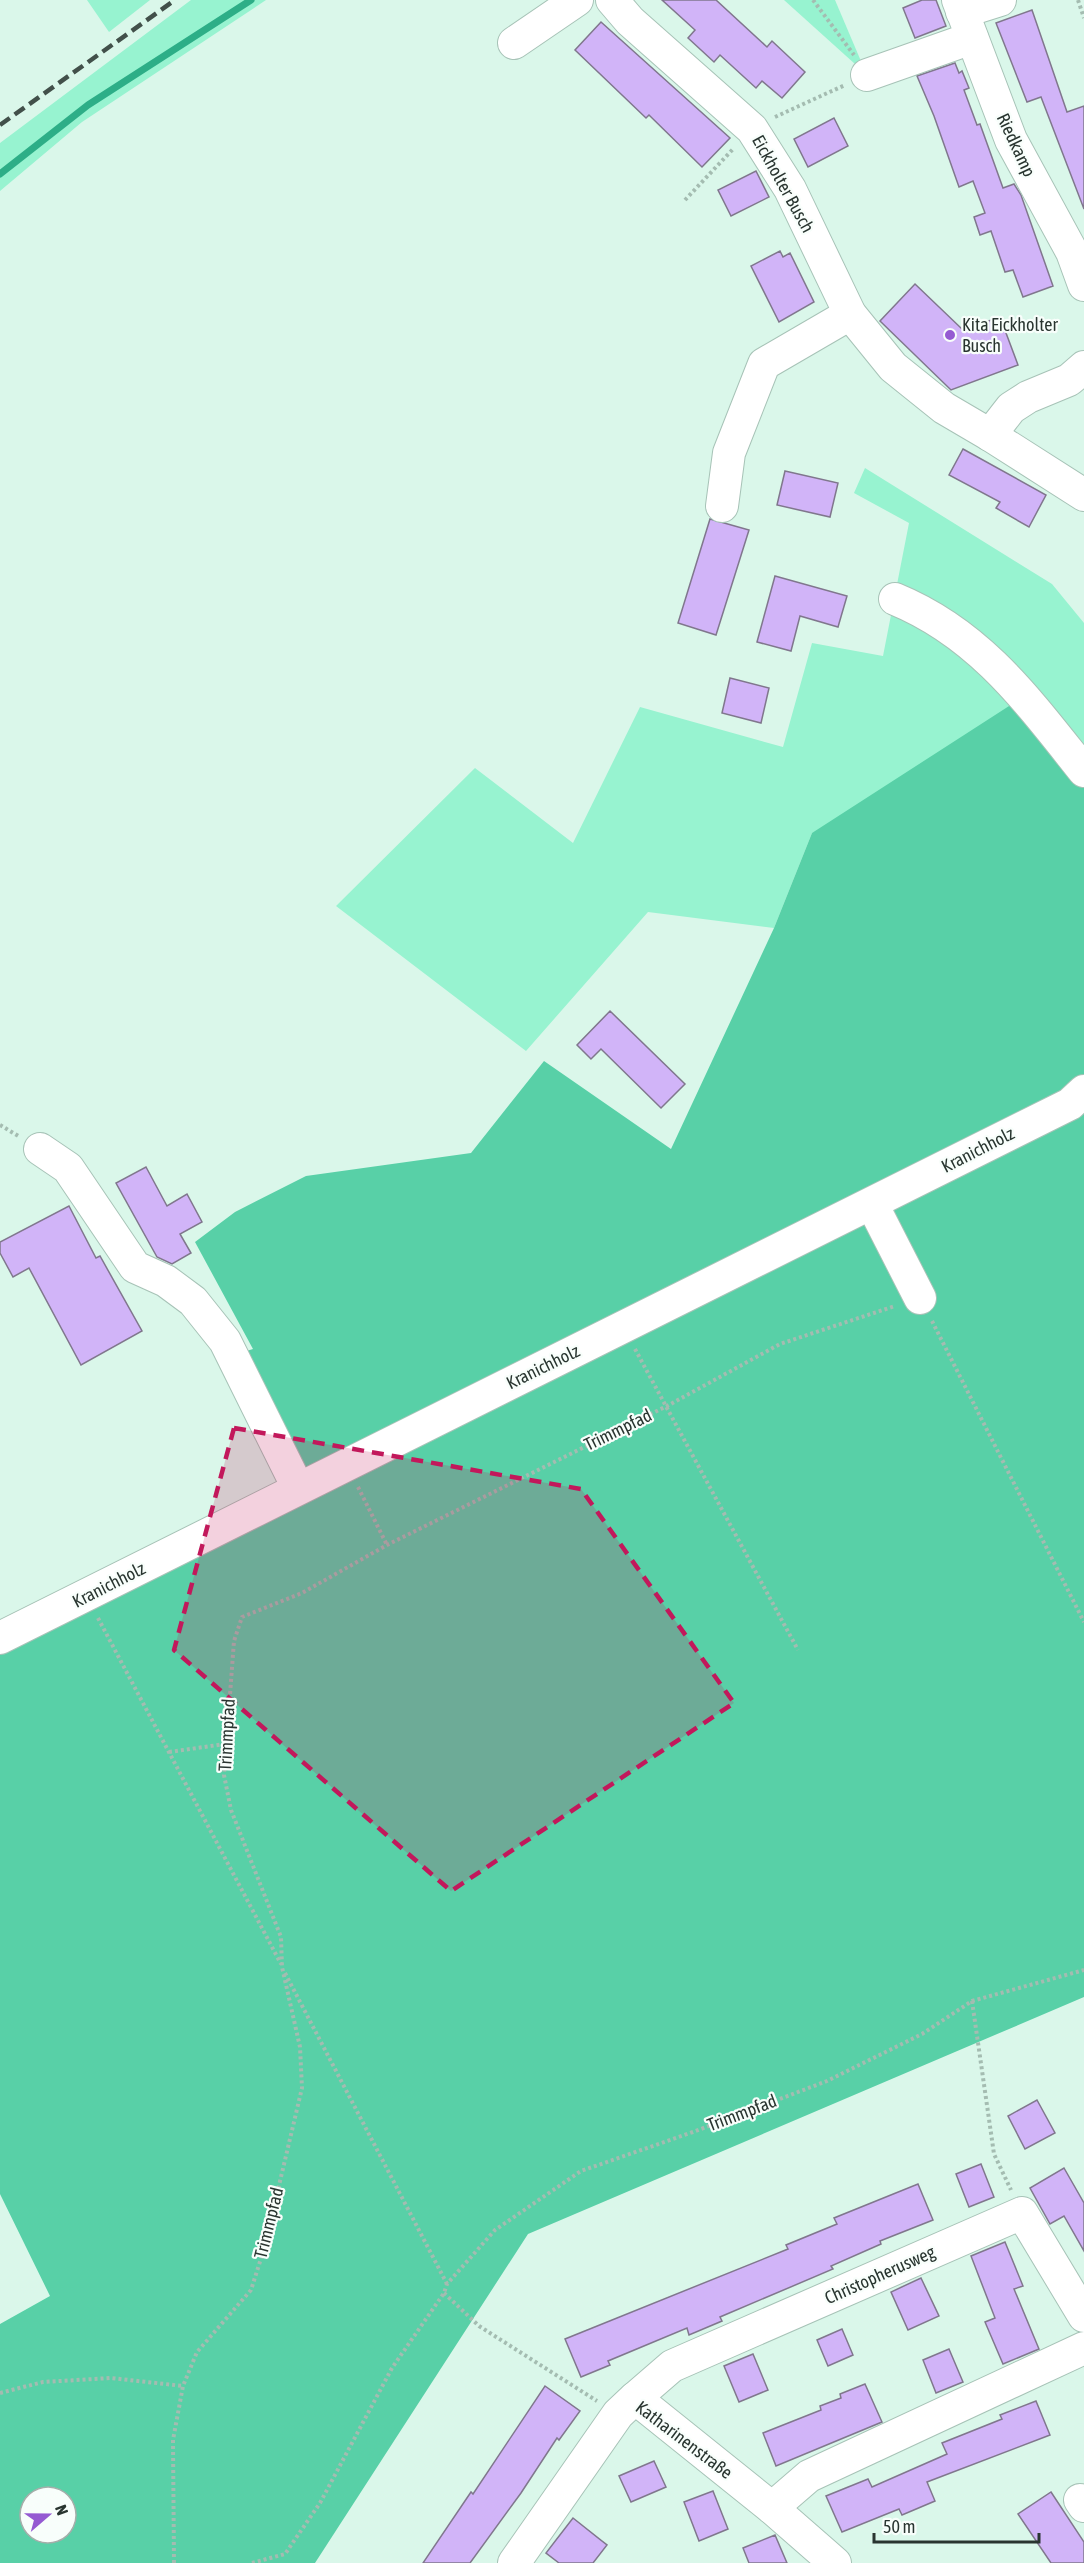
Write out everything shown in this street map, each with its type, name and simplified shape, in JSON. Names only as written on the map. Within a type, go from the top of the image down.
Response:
[{"type":"street","points":[[514,43],[576,0]]},
{"type":"street","name":"Eickholter Busch","points":[[612,0],[630,21],[752,129],[790,189],[850,314],[893,367],[944,408],[1084,495]]},
{"type":"street","points":[[867,75],[964,17],[1000,0]]},
{"type":"street","name":"Riedkamp","points":[[964,17],[1011,141],[1072,252],[1084,285]]},
{"type":"street","points":[[722,506],[729,453],[764,364],[850,314]]},
{"type":"street","points":[[990,435],[1011,408],[1028,397],[1069,380],[1084,367]]},
{"type":"street","points":[[895,599],[921,610],[960,636],[993,663],[1024,696],[1084,771]]},
{"type":"street","name":"Kranichholz","points":[[0,1638],[872,1204],[1070,1104],[1084,1092]]},
{"type":"street","points":[[40,1149],[68,1168],[135,1267],[166,1281],[193,1301],[210,1319],[225,1341],[298,1488]]},
{"type":"street","points":[[872,1204],[920,1298]]},
{"type":"street","points":[[1022,2213],[1084,2316]]},
{"type":"street","name":"Christopherusweg","points":[[627,2406],[672,2366],[1022,2213]]},
{"type":"street","points":[[772,2508],[809,2476],[1084,2348]]},
{"type":"street","name":"Katharinenstraße","points":[[514,2563],[627,2406],[772,2508],[835,2563]]},
{"type":"path","points":[[685,201],[752,129],[867,75],[842,35],[813,0]]},
{"type":"path","points":[[1078,0],[1084,18]]},
{"type":"path","points":[[920,1298],[1084,1622]]},
{"type":"path","name":"Trimmpfad","points":[[174,2563],[173,2440],[183,2386],[196,2352],[251,2290],[264,2249],[302,2088],[300,2047],[282,1967],[281,1937],[231,1810],[224,1775],[234,1641],[242,1617],[302,1593],[387,1545],[667,1406],[780,1344],[920,1298]]},
{"type":"path","points":[[624,1327],[798,1650]]},
{"type":"path","points":[[346,1464],[387,1545]]},
{"type":"path","points":[[87,1596],[447,2284]]},
{"type":"path","points":[[169,1752],[225,1744]]},
{"type":"path","name":"Trimmpfad","points":[[252,2563],[285,2554],[320,2503],[392,2368],[444,2293],[447,2284],[495,2230],[581,2171],[693,2132],[827,2081],[922,2034],[972,2001],[1084,1970]]},
{"type":"path","points":[[972,2001],[994,2154],[1022,2213]]},
{"type":"path","points":[[444,2293],[479,2326],[627,2406]]},
{"type":"path","points":[[0,2393],[43,2382],[111,2378],[183,2386]]},
{"type":"highlighted area","points":[[234,1428],[581,1489],[734,1703],[451,1891],[174,1650]]},
{"type":"green space","points":[[87,0],[150,0],[109,32]]},
{"type":"green space","points":[[191,0],[266,0],[82,122],[0,191],[0,143]]},
{"type":"green space","points":[[784,0],[835,0],[866,73],[865,73]]},
{"type":"green space","points":[[865,468],[1052,584],[1084,623],[1084,781],[812,833],[774,928],[648,912],[526,1051],[336,906],[475,768],[573,843],[640,707],[783,747],[812,643],[883,656],[909,523],[854,493]]},
{"type":"green space","points":[[1020,699],[1084,781],[1084,1997],[528,2234],[315,2563],[0,2563],[0,2324],[50,2296],[0,2194],[0,1643],[310,1489],[240,1353],[253,1349],[195,1242],[235,1212],[306,1176],[471,1153],[544,1061],[671,1149],[774,928],[812,833]]},
{"type":"building","points":[[662,0],[716,0],[767,47],[772,41],[805,72],[782,98],[762,81],[756,88],[720,55],[714,62],[688,38],[695,30]]},
{"type":"building","points":[[922,0],[936,0],[946,26],[915,38],[903,8]]},
{"type":"building","points":[[1032,10],[1067,112],[1084,106],[1084,209],[1041,97],[1027,102],[996,23]]},
{"type":"building","points":[[601,22],[730,138],[702,167],[649,115],[646,118],[575,50]]},
{"type":"building","points":[[955,63],[959,73],[962,71],[969,88],[964,90],[977,125],[980,124],[1003,188],[1014,184],[1021,195],[1053,286],[1023,297],[1013,270],[1005,272],[991,231],[980,235],[974,217],[985,213],[973,181],[959,187],[917,76]]},
{"type":"building","points":[[834,118],[848,146],[808,167],[794,139]]},
{"type":"building","points":[[756,171],[769,197],[731,216],[718,190]]},
{"type":"building","points":[[780,251],[783,257],[790,253],[814,302],[779,322],[751,266]]},
{"type":"building","name":"Kita Eickholter Busch","points":[[915,284],[963,330],[1000,317],[1018,365],[951,390],[880,321]]},
{"type":"building","points":[[963,449],[1046,495],[1029,527],[996,508],[1000,502],[949,475]]},
{"type":"building","points":[[785,471],[838,483],[830,517],[777,505]]},
{"type":"building","points":[[710,519],[749,530],[716,635],[678,623]]},
{"type":"building","points":[[775,576],[847,596],[838,627],[800,616],[791,651],[757,642]]},
{"type":"building","points":[[730,678],[769,688],[761,723],[722,713]]},
{"type":"building","points":[[610,1011],[685,1084],[661,1108],[601,1049],[591,1059],[577,1045]]},
{"type":"building","points":[[146,1167],[167,1206],[187,1194],[202,1222],[180,1234],[191,1253],[172,1264],[157,1257],[116,1183]]},
{"type":"building","points":[[69,1206],[96,1258],[100,1256],[142,1331],[81,1365],[29,1268],[13,1277],[0,1253],[0,1242]]},
{"type":"building","points":[[1037,2100],[1055,2133],[1025,2149],[1008,2116]]},
{"type":"building","points":[[981,2164],[994,2197],[969,2207],[956,2174]]},
{"type":"building","points":[[1064,2168],[1084,2203],[1084,2251],[1064,2216],[1050,2224],[1030,2188]]},
{"type":"building","points":[[918,2184],[933,2220],[880,2241],[881,2244],[831,2266],[833,2269],[720,2317],[722,2321],[689,2335],[687,2328],[608,2361],[610,2365],[581,2377],[565,2339],[788,2249],[786,2245],[837,2224],[834,2218]]},
{"type":"building","points":[[1005,2242],[1023,2286],[1014,2289],[1039,2349],[1003,2364],[985,2322],[995,2318],[971,2256]]},
{"type":"building","points":[[921,2278],[939,2316],[908,2330],[891,2292]]},
{"type":"building","points":[[842,2329],[853,2355],[828,2366],[817,2340]]},
{"type":"building","points":[[949,2349],[963,2382],[936,2393],[923,2360]]},
{"type":"building","points":[[753,2354],[768,2390],[739,2402],[724,2366]]},
{"type":"building","points":[[865,2384],[882,2422],[776,2466],[763,2433],[821,2410],[820,2406],[841,2398],[840,2394]]},
{"type":"building","points":[[545,2386],[580,2411],[559,2440],[557,2438],[521,2493],[470,2563],[423,2563],[471,2492],[473,2494]]},
{"type":"building","points":[[1036,2401],[1050,2435],[927,2482],[935,2501],[902,2515],[899,2509],[842,2532],[826,2496],[868,2479],[872,2487],[947,2454],[942,2443],[1002,2419],[1000,2415]]},
{"type":"building","points":[[654,2461],[666,2487],[631,2502],[619,2476]]},
{"type":"building","points":[[713,2491],[728,2529],[699,2541],[684,2502]]},
{"type":"building","points":[[1051,2492],[1084,2542],[1084,2563],[1051,2563],[1018,2514]]},
{"type":"building","points":[[573,2518],[607,2545],[593,2563],[559,2563],[546,2553]]},
{"type":"building","points":[[775,2535],[787,2563],[749,2563],[743,2548]]},
{"type":"waterway","points":[[0,174],[88,105],[251,0]]},
{"type":"railway","points":[[0,125],[175,0]]},
{"type":"place","name":"Kita Eickholter Busch","points":[[950,335]]}]
